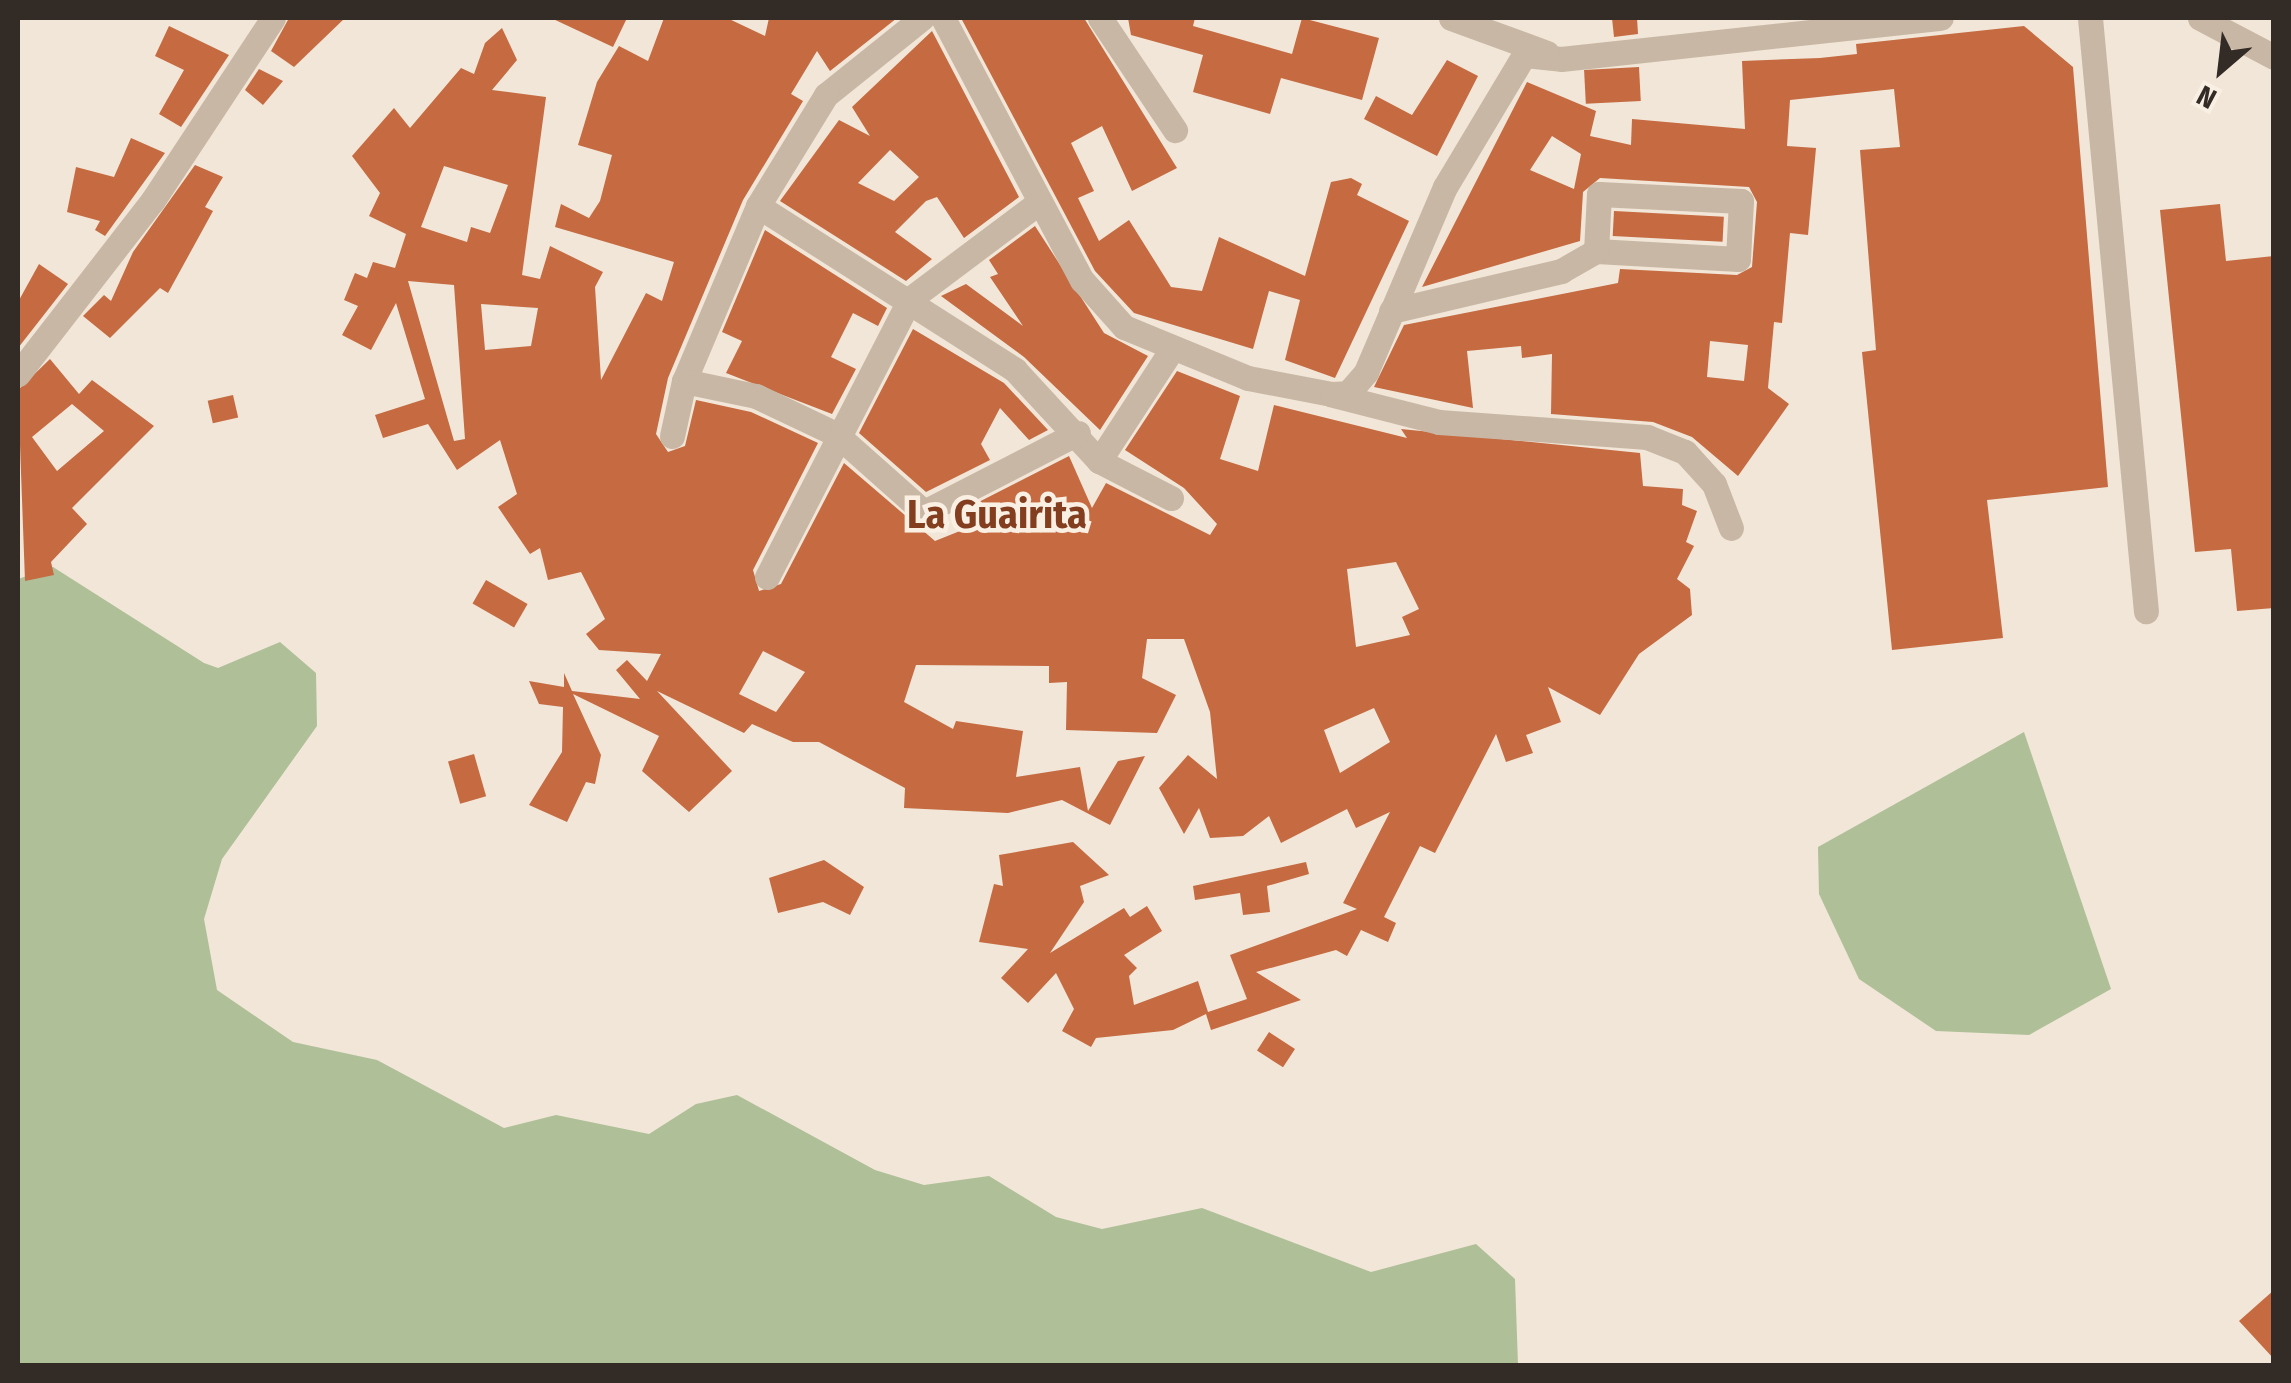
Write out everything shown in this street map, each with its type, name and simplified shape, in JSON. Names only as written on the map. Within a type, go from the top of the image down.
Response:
[{"type":"street","points":[[18,374],[152,200],[273,18]]},
{"type":"street","points":[[672,436],[684,381],[758,206],[826,96],[922,18]]},
{"type":"street","points":[[943,18],[1038,203],[1102,306],[1170,352],[1439,422],[1647,437],[1685,452],[1714,484],[1730,528]]},
{"type":"street","points":[[1100,18],[1174,130]]},
{"type":"street","points":[[1451,18],[1561,60]]},
{"type":"street","points":[[1331,394],[1358,385],[1506,74],[1524,55],[1561,60],[1942,18]]},
{"type":"street","points":[[2090,18],[2146,611]]},
{"type":"street","points":[[2200,18],[2274,57]]},
{"type":"street","points":[[1391,311],[1561,272],[1596,251],[1738,259],[1741,202],[1599,194],[1596,251]]},
{"type":"street","points":[[767,576],[836,434],[910,299],[1038,203]]},
{"type":"street","points":[[758,206],[910,299],[1015,370],[1078,433],[1100,461],[1172,498]]},
{"type":"street","points":[[1100,461],[1170,352]]},
{"type":"street","points":[[684,381],[756,396],[836,434],[924,512],[1078,433]]},
{"type":"green space","points":[[53,567],[204,663],[218,668],[280,642],[316,673],[317,726],[222,859],[204,919],[217,990],[293,1042],[377,1060],[504,1128],[556,1115],[649,1134],[696,1104],[737,1095],[875,1170],[924,1185],[989,1176],[1056,1217],[1102,1229],[1202,1208],[1371,1272],[1476,1244],[1515,1279],[1518,1365],[18,1365],[18,579]]},
{"type":"green space","points":[[2024,732],[2111,989],[2029,1035],[1936,1031],[1859,979],[1819,894],[1818,847]]},
{"type":"building","points":[[289,18],[345,18],[294,67],[271,51]]},
{"type":"building","points":[[551,18],[627,18],[613,47]]},
{"type":"building","points":[[664,18],[727,18],[765,36],[769,18],[897,18],[830,71],[817,51],[791,94],[803,101],[743,200],[668,378],[656,434],[668,452],[685,446],[696,400],[751,412],[818,443],[753,570],[759,591],[781,584],[844,463],[935,541],[970,527],[965,509],[1069,456],[1092,508],[1106,483],[1210,535],[1217,524],[1184,488],[1125,450],[1177,371],[1240,396],[1220,459],[1258,471],[1274,405],[1407,438],[1401,429],[1640,453],[1643,486],[1683,489],[1682,505],[1697,511],[1686,542],[1694,546],[1677,579],[1690,589],[1692,615],[1639,654],[1600,715],[1548,687],[1561,722],[1526,735],[1533,753],[1506,762],[1496,734],[1435,853],[1420,846],[1384,917],[1396,923],[1388,942],[1361,930],[1347,956],[1336,950],[1256,972],[1301,1000],[1211,1030],[1206,1014],[1173,1030],[1096,1038],[1091,1047],[1062,1031],[1074,1009],[1056,973],[1028,1003],[1001,978],[1028,949],[979,942],[994,884],[1003,886],[999,855],[1073,842],[1109,875],[1080,886],[1084,902],[1050,953],[1124,908],[1130,917],[1147,906],[1162,931],[1124,955],[1137,968],[1129,976],[1134,1005],[1198,981],[1208,1012],[1247,999],[1230,955],[1357,909],[1343,903],[1390,812],[1356,828],[1347,809],[1281,843],[1269,816],[1243,836],[1210,838],[1199,808],[1184,834],[1159,788],[1188,755],[1217,779],[1210,712],[1184,639],[1147,639],[1142,678],[1176,695],[1157,733],[1066,730],[1067,682],[1049,683],[1049,666],[916,665],[904,702],[953,729],[956,721],[1023,731],[1016,777],[1080,767],[1088,811],[1118,761],[1145,756],[1110,825],[1062,800],[1008,813],[904,808],[905,788],[819,742],[793,742],[752,724],[744,733],[657,691],[732,771],[689,812],[642,771],[659,736],[573,694],[601,755],[595,784],[586,782],[567,822],[529,805],[562,752],[563,707],[539,704],[529,681],[564,687],[564,673],[572,691],[640,699],[616,670],[627,660],[647,681],[661,654],[599,650],[586,634],[605,619],[581,572],[548,580],[540,548],[530,554],[498,507],[517,494],[500,440],[457,470],[428,424],[383,438],[375,415],[425,399],[396,303],[371,350],[342,335],[358,306],[344,300],[355,273],[367,278],[373,262],[395,268],[406,234],[369,216],[380,193],[352,156],[394,108],[410,128],[461,68],[474,74],[485,43],[502,28],[517,60],[492,90],[546,97],[522,275],[540,279],[550,246],[603,272],[595,287],[601,380],[646,293],[662,301],[674,262],[555,227],[561,204],[589,218],[600,201],[612,155],[578,145],[597,82],[619,46],[648,61]],"holes":[[[444,166],[508,185],[490,233],[471,227],[467,242],[421,227]],[[408,281],[454,285],[465,439],[454,441]],[[481,304],[538,308],[531,346],[485,350]],[[1396,562],[1419,609],[1402,617],[1410,635],[1356,647],[1347,569]],[[763,651],[805,672],[776,712],[739,694]],[[1374,708],[1390,742],[1340,773],[1324,730]]]},
{"type":"building","points":[[961,18],[1084,18],[1177,168],[1132,191],[1102,126],[1071,143],[1094,191],[1078,198],[1099,241],[1129,220],[1171,287],[1202,291],[1219,237],[1305,276],[1331,182],[1351,178],[1362,184],[1357,195],[1409,221],[1335,378],[1285,360],[1300,300],[1269,291],[1253,349],[1134,313],[1095,271]]},
{"type":"building","points":[[1128,18],[1195,18],[1193,26],[1292,54],[1302,18],[1379,38],[1362,100],[1281,78],[1270,114],[1193,92],[1203,55],[1131,35]]},
{"type":"building","points":[[1612,18],[1637,18],[1638,34],[1614,37]]},
{"type":"building","points":[[169,26],[229,55],[181,127],[159,114],[184,70],[155,56]]},
{"type":"building","points":[[2024,26],[2073,67],[2108,487],[1987,500],[2003,638],[1892,650],[1862,352],[1876,350],[1860,150],[1900,147],[1894,89],[1790,100],[1787,146],[1816,148],[1808,235],[1790,233],[1782,323],[1774,322],[1768,388],[1789,404],[1738,476],[1692,437],[1653,422],[1551,414],[1552,354],[1522,358],[1521,346],[1467,351],[1473,408],[1374,387],[1404,325],[1618,283],[1620,269],[1737,275],[1752,267],[1757,202],[1749,187],[1600,178],[1583,192],[1580,241],[1422,287],[1527,82],[1596,111],[1590,136],[1631,145],[1632,119],[1745,129],[1742,61],[1857,54],[1856,44]],"holes":[[[1552,136],[1581,154],[1574,189],[1530,170]],[[1710,341],[1748,345],[1744,381],[1707,377]]]},
{"type":"building","points":[[932,31],[1019,197],[964,238],[937,197],[926,201],[895,232],[932,259],[906,281],[780,201],[839,120],[870,136],[852,107]],"holes":[[[890,150],[919,177],[894,201],[858,183]]]},
{"type":"building","points":[[1447,60],[1478,76],[1437,156],[1364,119],[1376,96],[1412,115]]},
{"type":"building","points":[[1639,67],[1641,101],[1586,104],[1584,70]]},
{"type":"building","points":[[259,69],[283,81],[263,105],[245,90]]},
{"type":"building","points":[[131,138],[165,153],[105,236],[95,230],[100,221],[67,212],[76,167],[114,177]]},
{"type":"building","points":[[195,165],[223,177],[205,207],[213,211],[168,293],[160,288],[110,338],[83,316],[104,295],[111,301],[133,252]]},
{"type":"building","points":[[2220,204],[2226,261],[2274,256],[2274,608],[2237,611],[2231,549],[2195,552],[2160,210]]},
{"type":"building","points":[[1614,211],[1724,217],[1723,242],[1613,236]]},
{"type":"building","points":[[1035,226],[1104,333],[1148,356],[1100,430],[1024,357],[941,296],[966,284],[1023,326],[990,277],[998,274],[989,260]]},
{"type":"building","points":[[765,230],[887,308],[878,326],[853,313],[831,357],[856,369],[832,414],[726,373],[742,341],[722,332]]},
{"type":"building","points":[[39,264],[68,284],[18,348],[18,302]]},
{"type":"building","points":[[913,329],[1004,383],[1048,430],[1029,440],[1000,408],[981,444],[990,460],[926,492],[859,433]]},
{"type":"building","points":[[50,359],[79,394],[92,380],[154,426],[72,508],[87,524],[51,562],[54,575],[25,581],[18,390]],"holes":[[[72,404],[104,431],[57,471],[32,437]]]},
{"type":"building","points":[[233,395],[238,417],[213,423],[208,401]]},
{"type":"building","points":[[486,580],[528,604],[514,627],[472,603]]},
{"type":"building","points":[[474,754],[486,796],[460,804],[448,761]]},
{"type":"building","points":[[824,860],[864,887],[850,915],[823,902],[778,913],[769,878]]},
{"type":"building","points":[[1306,862],[1309,874],[1267,886],[1270,912],[1243,915],[1240,893],[1195,900],[1193,886]]},
{"type":"building","points":[[1269,1032],[1295,1049],[1283,1067],[1257,1050]]},
{"type":"building","points":[[2274,1290],[2274,1359],[2239,1321]]},
{"type":"district","name":"La Guairita","points":[[997,515]]}]
